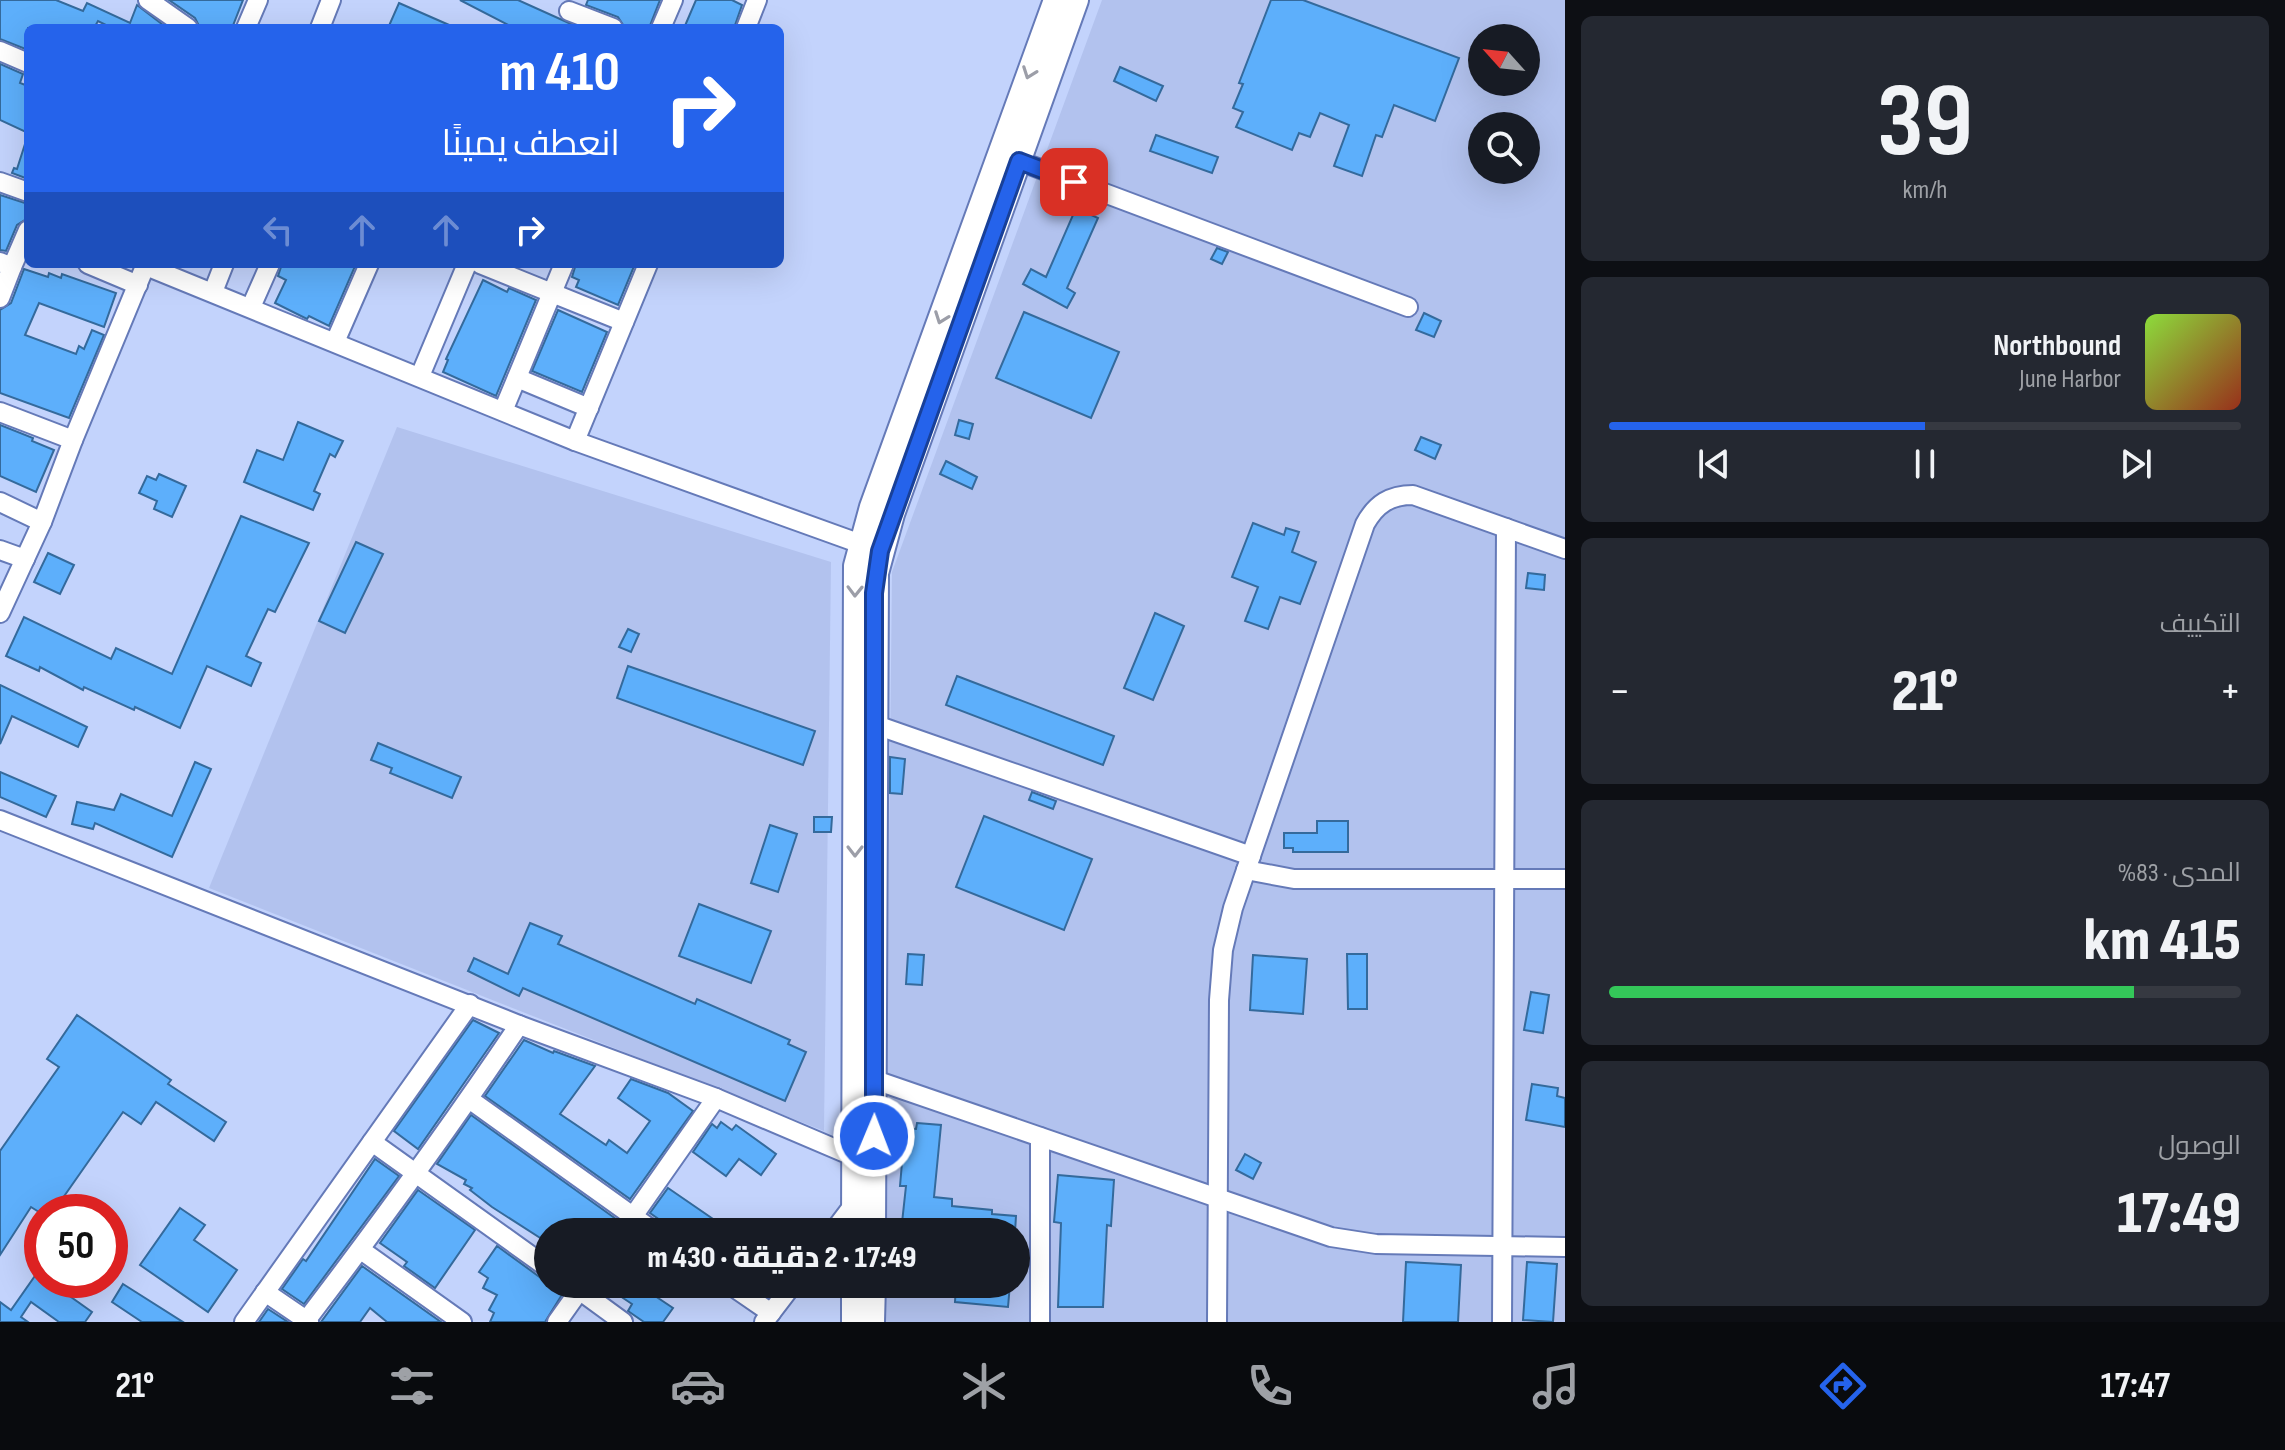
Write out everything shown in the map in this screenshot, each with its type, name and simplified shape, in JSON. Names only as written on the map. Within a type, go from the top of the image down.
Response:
[{"type":"main road","points":[[869,1218],[864,1198],[855,586],[861,544],[1056,0]]},
{"type":"main road","points":[[864,1161],[875,1080],[874,593],[880,551],[1076,0]]},
{"type":"main road","points":[[858,1218],[864,1198]]},
{"type":"main road","points":[[854,1298],[854,1322]]},
{"type":"main road","points":[[872,1322],[873,1298]]},
{"type":"street","points":[[148,0],[182,24]]},
{"type":"street","points":[[248,24],[258,0]]},
{"type":"street","points":[[322,24],[331,0]]},
{"type":"street","points":[[663,24],[673,0]]},
{"type":"street","points":[[748,24],[757,0]]},
{"type":"street","points":[[568,13],[601,24]]},
{"type":"street","points":[[2,59],[24,62]]},
{"type":"street","points":[[1019,161],[1408,307]]},
{"type":"street","points":[[0,182],[24,191]]},
{"type":"street","points":[[0,298],[6,265],[24,240]]},
{"type":"street","points":[[98,268],[138,285]]},
{"type":"street","points":[[0,613],[42,522],[145,268]]},
{"type":"street","points":[[153,268],[575,441],[861,544]]},
{"type":"street","points":[[213,292],[222,268]]},
{"type":"street","points":[[251,307],[268,268]]},
{"type":"street","points":[[335,342],[367,268]]},
{"type":"street","points":[[420,376],[465,268]]},
{"type":"street","points":[[490,268],[624,322]]},
{"type":"street","points":[[503,411],[562,268]]},
{"type":"street","points":[[575,441],[646,268]]},
{"type":"street","points":[[517,378],[589,408]]},
{"type":"street","points":[[0,412],[73,440]]},
{"type":"street","points":[[1217,1322],[1220,975],[1227,929],[1370,516],[1393,497],[1413,495],[1565,549]]},
{"type":"street","points":[[0,502],[42,522]]},
{"type":"street","points":[[1502,1322],[1506,528]]},
{"type":"street","points":[[0,550],[25,559]]},
{"type":"street","points":[[876,725],[1294,879],[1565,879]]},
{"type":"street","points":[[0,820],[519,1025],[716,1098],[864,1161]]},
{"type":"street","points":[[244,1322],[470,1004]]},
{"type":"street","points":[[265,1292],[306,1321],[361,1250],[519,1025]]},
{"type":"street","points":[[875,1080],[1310,1231],[1376,1244],[1565,1247]]},
{"type":"street","points":[[631,1218],[716,1098]]},
{"type":"street","points":[[469,1099],[619,1218]]},
{"type":"street","points":[[1040,1137],[1040,1322]]},
{"type":"street","points":[[372,1142],[534,1258]]},
{"type":"street","points":[[846,1218],[864,1198]]},
{"type":"street","points":[[361,1250],[462,1322]]},
{"type":"street","points":[[557,1322],[571,1298]]},
{"type":"street","points":[[593,1298],[623,1322]]},
{"type":"street","points":[[745,1298],[767,1318],[782,1298]]},
{"type":"shaded area","points":[[1102,0],[1565,0],[1565,1322],[884,1322],[885,1298],[1030,1298],[1030,1218],[885,1218],[892,572]]},
{"type":"shaded area","points":[[397,427],[831,562],[824,1131],[209,888]]},
{"type":"building","points":[[0,0],[56,0],[83,11],[87,3],[130,23],[137,5],[162,24],[104,24],[98,21],[96,24],[24,24],[24,48],[0,39]]},
{"type":"building","points":[[169,0],[243,0],[234,24],[198,24],[195,18]]},
{"type":"building","points":[[460,0],[518,0],[571,24],[506,24]]},
{"type":"building","points":[[588,0],[660,0],[651,24],[622,24],[618,17],[586,5]]},
{"type":"building","points":[[696,0],[732,0],[742,5],[735,24],[686,24]]},
{"type":"building","points":[[1271,0],[1303,0],[1459,58],[1435,121],[1394,105],[1382,137],[1376,135],[1362,176],[1334,166],[1349,125],[1320,113],[1310,137],[1299,133],[1292,150],[1236,127],[1243,112],[1233,108],[1243,84],[1239,83]]},
{"type":"building","points":[[399,3],[447,24],[390,24]]},
{"type":"building","points":[[0,64],[23,74],[20,83],[24,84],[24,131],[0,120]]},
{"type":"building","points":[[1120,67],[1163,86],[1156,101],[1114,81]]},
{"type":"building","points":[[1156,135],[1218,157],[1212,173],[1150,151]]},
{"type":"building","points":[[24,147],[24,178],[12,173],[14,168],[17,169]]},
{"type":"building","points":[[0,195],[24,203],[24,221],[17,225],[6,251],[0,250]]},
{"type":"building","points":[[1076,208],[1098,218],[1067,288],[1075,293],[1067,308],[1023,284],[1031,269],[1046,277]]},
{"type":"building","points":[[1217,248],[1228,252],[1222,264],[1211,259]]},
{"type":"building","points":[[281,268],[354,268],[329,326],[275,303],[286,280],[278,276]]},
{"type":"building","points":[[575,268],[633,268],[618,305],[576,287],[579,280],[572,277]]},
{"type":"building","points":[[24,269],[48,277],[49,273],[61,278],[62,274],[116,293],[104,327],[39,303],[25,335],[76,354],[79,346],[84,349],[92,330],[104,335],[69,418],[0,393],[0,310],[11,303]]},
{"type":"building","points":[[483,280],[507,292],[509,288],[536,300],[496,396],[443,372],[446,359]]},
{"type":"building","points":[[558,310],[607,332],[582,392],[532,371]]},
{"type":"building","points":[[1024,312],[1119,352],[1091,418],[996,378]]},
{"type":"building","points":[[1424,313],[1441,321],[1434,337],[1416,330]]},
{"type":"building","points":[[959,420],[973,424],[969,439],[955,435]]},
{"type":"building","points":[[298,422],[343,441],[335,457],[330,454],[314,491],[320,494],[313,510],[244,482],[257,450],[283,460]]},
{"type":"building","points":[[0,425],[54,450],[36,492],[0,476]]},
{"type":"building","points":[[1421,437],[1441,445],[1435,459],[1415,450]]},
{"type":"building","points":[[946,461],[977,477],[972,489],[940,474]]},
{"type":"building","points":[[159,474],[186,486],[172,517],[154,509],[157,501],[139,493],[147,476],[156,480]]},
{"type":"building","points":[[241,516],[309,543],[275,612],[268,609],[246,656],[261,663],[251,686],[207,666],[180,728],[84,687],[83,690],[40,667],[39,671],[6,656],[24,617],[111,659],[116,648],[172,674]]},
{"type":"building","points":[[1253,523],[1284,535],[1286,528],[1299,532],[1292,552],[1316,562],[1300,604],[1280,597],[1268,629],[1245,621],[1258,587],[1232,577]]},
{"type":"building","points":[[356,542],[383,554],[345,633],[319,621]]},
{"type":"building","points":[[48,553],[74,565],[60,594],[34,582]]},
{"type":"building","points":[[1528,573],[1545,575],[1544,590],[1526,588]]},
{"type":"building","points":[[1155,613],[1184,626],[1153,700],[1124,688]]},
{"type":"building","points":[[628,629],[639,634],[631,652],[619,647]]},
{"type":"building","points":[[628,666],[815,731],[803,765],[617,698]]},
{"type":"building","points":[[957,676],[1114,736],[1103,765],[946,705]]},
{"type":"building","points":[[0,685],[87,727],[78,747],[12,716],[0,744]]},
{"type":"building","points":[[378,743],[461,777],[452,798],[390,773],[392,768],[371,760]]},
{"type":"building","points":[[890,757],[905,759],[902,794],[890,793]]},
{"type":"building","points":[[195,762],[211,769],[172,857],[95,823],[93,829],[72,824],[77,802],[114,810],[121,794],[172,816]]},
{"type":"building","points":[[0,772],[56,796],[46,817],[0,797]]},
{"type":"building","points":[[1032,792],[1056,801],[1053,809],[1029,800]]},
{"type":"building","points":[[984,816],[1092,859],[1064,930],[956,887]]},
{"type":"building","points":[[814,817],[832,817],[831,832],[814,832]]},
{"type":"building","points":[[1317,821],[1348,821],[1348,852],[1293,852],[1293,848],[1284,848],[1284,833],[1317,833]]},
{"type":"building","points":[[770,825],[797,834],[778,892],[751,883]]},
{"type":"building","points":[[699,904],[771,931],[751,983],[679,956]]},
{"type":"building","points":[[530,923],[562,936],[558,944],[695,1004],[697,999],[790,1040],[788,1044],[806,1052],[785,1101],[523,988],[519,996],[468,971],[474,958],[508,974]]},
{"type":"building","points":[[908,954],[924,955],[922,985],[906,984]]},
{"type":"building","points":[[1347,954],[1367,954],[1367,1009],[1348,1009]]},
{"type":"building","points":[[1253,955],[1307,959],[1303,1014],[1250,1010]]},
{"type":"building","points":[[1531,992],[1549,995],[1543,1033],[1524,1030]]},
{"type":"building","points":[[77,1015],[171,1080],[168,1084],[226,1122],[214,1141],[156,1102],[141,1124],[123,1112],[66,1194],[24,1194],[24,1218],[0,1255],[0,1151],[59,1067],[47,1059]]},
{"type":"building","points":[[473,1020],[499,1033],[418,1149],[394,1131]]},
{"type":"building","points":[[524,1040],[595,1066],[560,1114],[606,1145],[609,1140],[627,1153],[650,1121],[618,1098],[631,1079],[668,1093],[693,1111],[630,1199],[485,1096]]},
{"type":"building","points":[[1532,1084],[1558,1088],[1557,1096],[1565,1098],[1565,1127],[1526,1120]]},
{"type":"building","points":[[471,1115],[615,1218],[534,1218],[534,1234],[470,1190],[472,1188],[464,1184],[466,1180],[437,1164]]},
{"type":"building","points":[[721,1122],[732,1130],[736,1125],[776,1154],[761,1175],[739,1159],[726,1176],[693,1152],[712,1124],[717,1128]]},
{"type":"building","points":[[917,1123],[941,1125],[934,1197],[952,1199],[952,1206],[992,1210],[992,1214],[1016,1218],[903,1218],[906,1186],[900,1186],[905,1128],[916,1129]]},
{"type":"building","points":[[1245,1154],[1261,1163],[1253,1179],[1236,1170]]},
{"type":"building","points":[[375,1159],[399,1176],[304,1304],[282,1289],[303,1259],[306,1261]]},
{"type":"building","points":[[1058,1175],[1114,1180],[1111,1226],[1107,1225],[1103,1307],[1058,1307],[1061,1223],[1054,1222]]},
{"type":"building","points":[[668,1188],[712,1218],[657,1218],[650,1213]]},
{"type":"building","points":[[418,1190],[475,1230],[435,1288],[404,1266],[407,1262],[380,1243]]},
{"type":"building","points":[[180,1208],[205,1225],[194,1240],[237,1270],[208,1312],[140,1265]]},
{"type":"building","points":[[497,1246],[534,1273],[534,1298],[560,1298],[545,1322],[490,1322],[494,1313],[489,1310],[497,1295],[483,1288],[488,1278],[479,1272]]},
{"type":"building","points":[[1406,1262],[1461,1265],[1458,1322],[1403,1322]]},
{"type":"building","points":[[1527,1262],[1557,1264],[1553,1322],[1523,1320]]},
{"type":"building","points":[[362,1266],[441,1322],[387,1322],[370,1308],[360,1322],[321,1322]]},
{"type":"building","points":[[128,1287],[183,1322],[142,1322],[112,1302],[114,1298],[128,1298]]},
{"type":"building","points":[[24,1292],[24,1298],[72,1298],[92,1312],[85,1322],[59,1322],[31,1302],[21,1317],[28,1322],[0,1322],[0,1302],[11,1310]]},
{"type":"building","points":[[623,1298],[658,1298],[673,1308],[663,1322],[644,1322],[628,1311],[632,1304]]},
{"type":"building","points":[[955,1298],[1009,1298],[1008,1307],[955,1302]]},
{"type":"building","points":[[268,1309],[288,1322],[259,1322]]},
{"type":"route","points":[[874,1136],[874,593],[880,551],[1019,161],[1074,182]]}]
